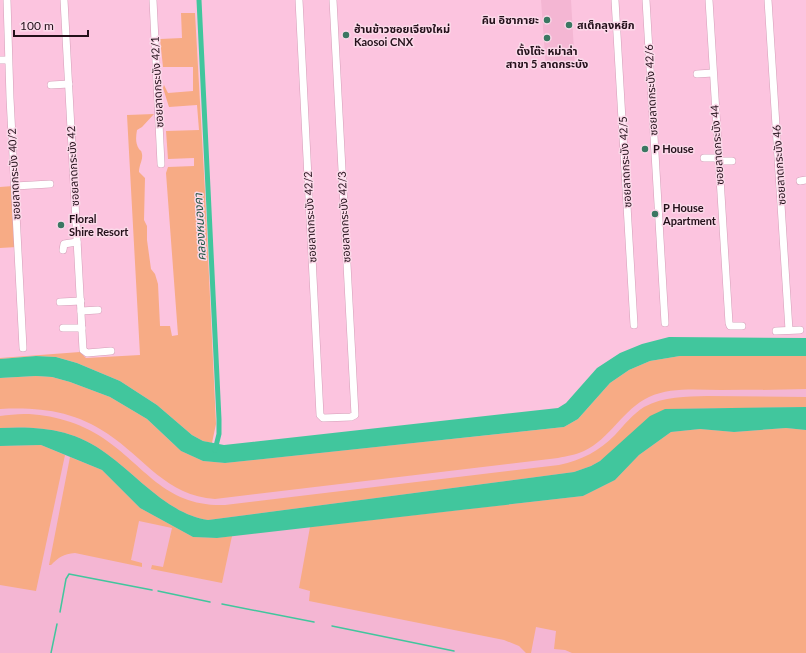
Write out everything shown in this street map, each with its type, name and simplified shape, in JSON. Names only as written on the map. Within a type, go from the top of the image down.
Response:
[{"type":"street","name":"ซอยลาดกระบัง 40/2","points":[[7,0],[8,56],[24,348]]},
{"type":"street","name":"ซอยลาดกระบัง 42","points":[[64,0],[84,350],[85,352],[111,351]]},
{"type":"street","name":"ซอยลาดกระบัง 42/1","points":[[153,0],[161,164]]},
{"type":"street","name":"ซอยลาดกระบัง 42/2","points":[[299,0],[320,415],[323,418],[337,417]]},
{"type":"street","name":"ซอยลาดกระบัง 42/3","points":[[333,0],[355,415],[351,417],[337,417]]},
{"type":"street","name":"ซอยลาดกระบัง 42/5","points":[[616,0],[634,325]]},
{"type":"street","name":"ซอยลาดกระบัง 42/6","points":[[646,0],[665,323]]},
{"type":"street","name":"ซอยลาดกระบัง 44","points":[[709,0],[729,323],[733,327],[742,326]]},
{"type":"street","name":"ซอยลาดกระบัง 46","points":[[768,0],[789,330]]},
{"type":"street","points":[[0,52],[8,56]]},
{"type":"street","points":[[0,60],[8,56]]},
{"type":"street","points":[[697,74],[713,73]]},
{"type":"street","points":[[51,85],[69,84]]},
{"type":"street","points":[[704,158],[732,161]]},
{"type":"street","points":[[15,186],[50,184]]},
{"type":"street","points":[[63,250],[64,244],[77,242]]},
{"type":"street","points":[[60,302],[81,301]]},
{"type":"street","points":[[81,311],[98,310]]},
{"type":"street","points":[[63,328],[82,328]]},
{"type":"street","points":[[776,331],[800,330]]},
{"type":"shaded area","points":[[541,0],[571,0],[575,68],[546,70]]},
{"type":"shaded area","points":[[181,13],[195,13],[216,424],[212,443],[203,441],[192,435],[157,405],[120,381],[77,363],[56,357],[36,356],[0,359],[80,352],[86,358],[140,355],[127,115],[154,114],[142,127],[137,130],[136,135],[137,144],[142,156],[139,172],[145,178],[144,220],[147,226],[147,240],[151,269],[155,274],[158,284],[160,326],[170,326],[172,336],[178,335],[166,173],[168,167],[194,166],[194,158],[168,159],[166,131],[199,130],[197,105],[169,107],[163,88],[164,85],[168,93],[193,91],[193,67],[163,67],[160,39],[182,38]]},
{"type":"shaded area","points":[[13,186],[17,247],[0,248],[0,187]]},
{"type":"shaded area","points":[[669,337],[806,338],[806,356],[680,356],[650,361],[629,370],[610,383],[578,419],[564,427],[225,463],[203,461],[181,451],[147,419],[110,397],[52,377],[36,376],[0,378],[0,359],[36,356],[56,357],[77,363],[120,381],[157,405],[192,435],[203,441],[224,445],[558,408],[566,403],[597,368],[620,353],[642,344]]},
{"type":"shaded area","points":[[680,356],[806,356],[806,389],[675,390],[657,394],[640,402],[593,446],[571,455],[558,458],[215,499],[198,496],[183,491],[157,474],[108,434],[82,420],[69,415],[43,410],[0,409],[0,378],[36,376],[52,377],[110,397],[147,419],[181,451],[203,461],[225,463],[564,427],[578,419],[610,383],[629,370],[650,361]]},
{"type":"shaded area","points":[[806,369],[806,653],[0,653],[0,390],[20,389],[159,447],[563,437],[619,393]]},
{"type":"shaded area","points":[[707,396],[806,397],[806,407],[673,409],[600,461],[574,472],[208,520],[193,516],[167,503],[119,463],[95,446],[82,439],[69,434],[43,429],[0,428],[0,416],[34,414],[65,420],[85,428],[103,438],[171,492],[204,504],[225,505],[559,465],[583,458],[596,450],[609,441],[636,413],[652,403],[667,399]]},
{"type":"shaded area","points":[[806,407],[806,430],[786,428],[734,432],[700,429],[671,432],[639,455],[615,480],[583,496],[217,538],[193,537],[140,508],[102,470],[41,445],[0,446],[0,428],[43,429],[69,434],[82,439],[107,454],[167,503],[193,516],[208,520],[574,472],[600,461],[650,416],[665,409]]},
{"type":"shaded area","points":[[786,428],[806,430],[806,653],[572,653],[565,650],[554,649],[556,631],[536,627],[531,653],[526,653],[519,646],[504,640],[309,601],[310,591],[299,588],[310,527],[583,496],[615,480],[639,455],[671,432],[700,429],[734,432]]},
{"type":"shaded area","points":[[41,445],[65,455],[36,591],[0,585],[0,446]]},
{"type":"shaded area","points":[[70,457],[102,470],[140,508],[193,537],[217,538],[232,536],[222,583],[151,569],[152,565],[163,567],[172,528],[139,521],[131,560],[142,563],[142,567],[75,553],[62,556],[49,565]]},
{"type":"waterway","name":"คลองหนองคา","points":[[199,0],[219,419],[219,434],[215,450]]},
{"type":"waterway","points":[[60,612],[66,579],[69,574],[152,590]]},
{"type":"waterway","points":[[158,591],[210,602]]},
{"type":"waterway","points":[[222,604],[314,622]]},
{"type":"waterway","points":[[51,653],[57,624]]},
{"type":"waterway","points":[[332,626],[454,651]]},
{"type":"place","name":"คิน อิซากายะ","points":[[547,20]]},
{"type":"place","name":"สเต็กลุงหยิก","points":[[569,25]]},
{"type":"place","name":"ฮ้านข้าวซอยเจียงใหม่ Kaosoi CNX","points":[[346,35]]},
{"type":"place","name":"ตั้งโต๊ะ หม่าล่า สาขา 5 ลาดกระบัง","points":[[547,38]]},
{"type":"place","name":"P House","points":[[645,149]]},
{"type":"place","name":"P House Apartment","points":[[655,214]]},
{"type":"place","name":"Floral Shire Resort","points":[[61,225]]}]
